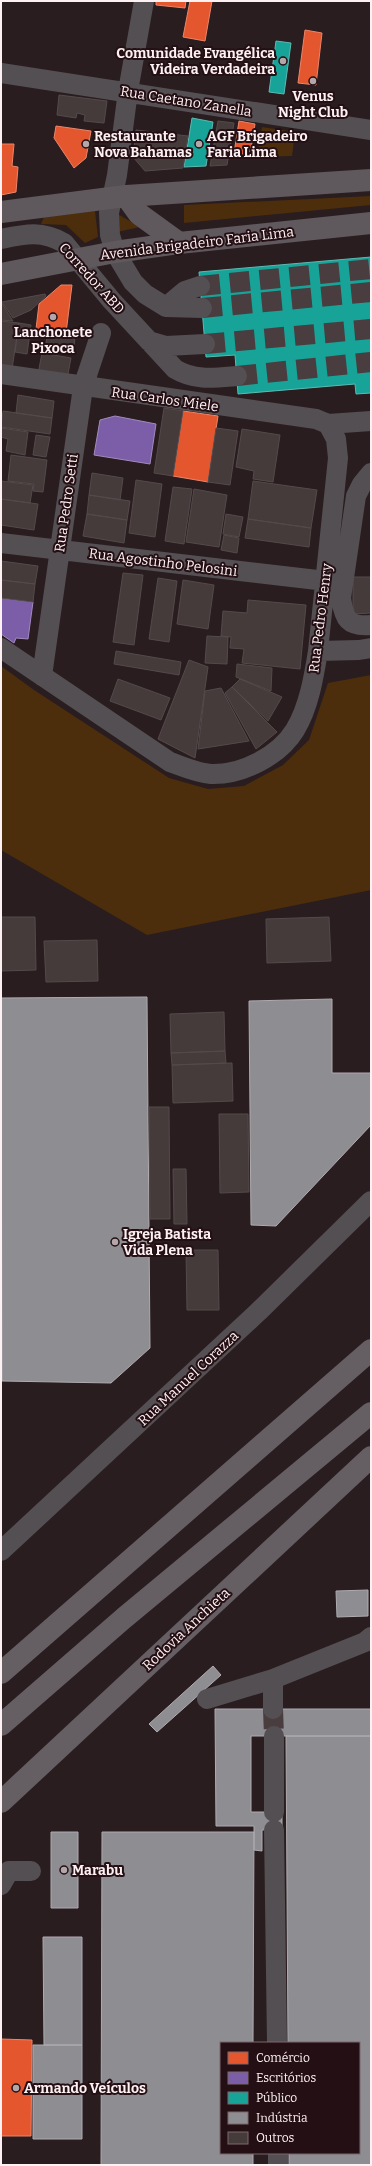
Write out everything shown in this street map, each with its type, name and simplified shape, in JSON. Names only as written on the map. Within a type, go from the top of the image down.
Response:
[{"type":"highway","points":[[1,1673],[371,1350]]},
{"type":"highway","points":[[1,1725],[124,1618],[371,1414]]},
{"type":"highway","name":"Rodovia Anchieta","points":[[1,1802],[371,1457]]},
{"type":"highway","points":[[1,1816],[21,1783]]},
{"type":"main road","points":[[1,212],[119,197],[371,180]]},
{"type":"main road","points":[[119,197],[139,214],[179,243]]},
{"type":"main road","name":"Avenida Brigadeiro Faria Lima","points":[[1,274],[115,252],[179,243],[371,224]]},
{"type":"street","points":[[144,1],[128,91],[117,175],[119,197],[108,224],[115,252],[133,282],[154,301],[166,307],[202,308]]},
{"type":"street","name":"Rua Caetano Zanella","points":[[1,73],[128,91],[371,130]]},
{"type":"street","name":"Corredor ABD","points":[[1,239],[25,235],[47,234],[64,243],[175,369],[187,376],[200,379],[236,376]]},
{"type":"street","points":[[166,307],[185,291],[200,286]]},
{"type":"street","name":"Rua Pedro Setti","points":[[42,676],[83,387],[101,333]]},
{"type":"street","points":[[149,341],[166,346],[205,344]]},
{"type":"street","name":"Rua Carlos Miele","points":[[1,374],[83,387],[316,419],[328,424]]},
{"type":"street","points":[[328,424],[371,421]]},
{"type":"street","name":"Rua Pedro Henry","points":[[1,648],[170,762],[192,771],[212,774],[236,770],[257,762],[279,750],[295,730],[303,711],[315,672],[326,581],[338,458],[336,439],[328,424]]},
{"type":"street","points":[[371,473],[362,484],[356,496],[341,598],[344,614],[350,621],[358,626],[371,625]]},
{"type":"street","name":"Rua Agostinho Pelosini","points":[[1,543],[326,581]]},
{"type":"street","points":[[318,651],[371,648]]},
{"type":"street","name":"Rua Manuel Corazza","points":[[1,1551],[258,1312],[371,1200]]},
{"type":"street","points":[[207,1699],[272,1679],[365,1642],[371,1636]]},
{"type":"street","points":[[272,1679],[273,1709]]},
{"type":"street","points":[[274,1736],[277,2042]]},
{"type":"street","points":[[1,1885],[9,1871],[31,1871]]},
{"type":"street","points":[[278,2154],[278,2165]]},
{"type":"shaded area","points":[[262,127],[295,132],[292,156],[257,157]]},
{"type":"shaded area","points":[[371,196],[371,205],[184,223],[184,205]]},
{"type":"shaded area","points":[[95,211],[98,237],[85,243],[66,225],[41,224],[44,217]]},
{"type":"shaded area","points":[[116,213],[140,227],[117,232]]},
{"type":"shaded area","points":[[1,666],[34,690],[169,778],[208,789],[244,786],[283,765],[309,740],[328,683],[371,675],[371,890],[147,935],[1,850]]},
{"type":"building: Comércio","points":[[156,1],[186,1],[185,8],[156,5]]},
{"type":"building: Comércio","points":[[190,1],[212,1],[205,41],[183,37]]},
{"type":"building: Comércio","points":[[305,30],[322,33],[316,85],[298,83]]},
{"type":"building: Comércio","points":[[239,121],[255,124],[250,155],[234,153]]},
{"type":"building: Comércio","points":[[56,126],[91,131],[86,158],[74,168],[54,138]]},
{"type":"building: Comércio","points":[[1,144],[14,144],[12,166],[18,167],[16,192],[1,195]]},
{"type":"building: Comércio","name":"Lanchonete Pixoca","points":[[61,285],[72,285],[66,333],[36,329],[39,304]]},
{"type":"building: Comércio","points":[[183,411],[218,416],[208,482],[173,476]]},
{"type":"building: Comércio","name":"Armando Veículos","points":[[1,2039],[32,2040],[31,2136],[1,2136]]},
{"type":"building: Escritórios","points":[[115,416],[156,424],[150,464],[94,455],[100,420]]},
{"type":"building: Escritórios","points":[[1,598],[33,602],[28,639],[16,638],[14,643],[1,634]]},
{"type":"building: Público","points":[[276,41],[291,43],[284,94],[269,92]]},
{"type":"building: Público","name":"AGF Brigadeiro Faria Lima","points":[[192,118],[213,122],[206,166],[184,167]]},
{"type":"building: Público","points":[[371,257],[371,393],[356,394],[355,384],[238,394],[235,355],[206,357],[199,272]]},
{"type":"building: Indústria","points":[[147,997],[150,1348],[111,1383],[2,1381],[1,998]]},
{"type":"building: Indústria","points":[[332,999],[332,1073],[371,1073],[371,1125],[276,1226],[251,1225],[249,1001]]},
{"type":"building: Indústria","points":[[368,1590],[368,1616],[337,1617],[336,1591]]},
{"type":"building: Indústria","points":[[213,1666],[221,1675],[157,1732],[149,1724]]},
{"type":"building: Indústria","points":[[215,1709],[371,1709],[371,1736],[251,1736],[251,1812],[282,1812],[282,1829],[262,1830],[262,1851],[254,1850],[254,1826],[216,1826]]},
{"type":"building: Indústria","points":[[286,1736],[371,1736],[371,2165],[289,2165],[289,2154],[360,2154],[360,2042],[288,2042]]},
{"type":"building: Indústria","name":"Marabu","points":[[51,1832],[78,1832],[78,1908],[51,1908]]},
{"type":"building: Indústria","points":[[102,1832],[254,1832],[253,2042],[220,2042],[220,2154],[253,2154],[253,2165],[101,2165]]},
{"type":"building: Indústria","points":[[43,1937],[82,1937],[82,2045],[44,2045]]},
{"type":"building: Indústria","points":[[33,2045],[82,2045],[82,2139],[33,2139]]},
{"type":"building: Outros","points":[[59,95],[107,101],[104,123],[84,121],[85,115],[77,113],[76,118],[57,115]]},
{"type":"building: Outros","points":[[218,121],[234,123],[227,165],[210,166]]},
{"type":"building: Outros","points":[[136,130],[188,136],[183,168],[145,171],[133,157]]},
{"type":"building: Outros","points":[[45,294],[46,296],[31,310],[13,318],[2,302]]},
{"type":"building: Outros","points":[[1,302],[13,321],[1,320]]},
{"type":"building: Outros","points":[[1,321],[19,323],[12,369],[1,368]]},
{"type":"building: Outros","points":[[19,323],[31,325],[27,354],[15,352]]},
{"type":"building: Outros","points":[[48,333],[75,337],[74,347],[46,343]]},
{"type":"building: Outros","points":[[42,353],[71,358],[67,379],[38,374]]},
{"type":"building: Outros","points":[[18,395],[54,401],[52,418],[16,413]]},
{"type":"building: Outros","points":[[164,408],[183,411],[173,476],[154,473]]},
{"type":"building: Outros","points":[[3,411],[52,418],[50,434],[1,427]]},
{"type":"building: Outros","points":[[1,428],[28,432],[25,455],[6,451],[8,439],[1,437]]},
{"type":"building: Outros","points":[[216,428],[238,431],[230,485],[208,482]]},
{"type":"building: Outros","points":[[242,429],[280,435],[273,482],[253,479],[254,471],[236,467]]},
{"type":"building: Outros","points":[[36,435],[50,437],[46,457],[33,455]]},
{"type":"building: Outros","points":[[11,455],[47,460],[43,492],[33,491],[34,484],[8,481]]},
{"type":"building: Outros","points":[[92,473],[123,478],[120,500],[89,495]]},
{"type":"building: Outros","points":[[136,480],[162,484],[155,537],[129,533]]},
{"type":"building: Outros","points":[[1,481],[33,485],[30,503],[1,499]]},
{"type":"building: Outros","points":[[253,481],[317,490],[311,528],[248,519]]},
{"type":"building: Outros","points":[[173,487],[192,489],[184,544],[165,541]]},
{"type":"building: Outros","points":[[194,489],[227,495],[219,547],[186,542]]},
{"type":"building: Outros","points":[[89,495],[130,501],[127,520],[87,514]]},
{"type":"building: Outros","points":[[1,499],[38,504],[34,530],[1,525]]},
{"type":"building: Outros","points":[[87,514],[127,520],[124,543],[83,536]]},
{"type":"building: Outros","points":[[226,514],[243,517],[239,537],[223,534]]},
{"type":"building: Outros","points":[[248,519],[311,528],[309,547],[245,538]]},
{"type":"building: Outros","points":[[224,535],[239,538],[237,553],[221,550]]},
{"type":"building: Outros","points":[[1,561],[38,566],[35,584],[1,580]]},
{"type":"building: Outros","points":[[123,573],[143,575],[134,645],[113,642]]},
{"type":"building: Outros","points":[[353,577],[371,577],[371,613],[353,614]]},
{"type":"building: Outros","points":[[158,578],[177,581],[169,642],[149,639]]},
{"type":"building: Outros","points":[[1,580],[35,584],[33,602],[1,598]]},
{"type":"building: Outros","points":[[183,580],[214,585],[208,629],[177,624]]},
{"type":"building: Outros","points":[[248,600],[306,605],[300,669],[242,663],[244,649],[230,648],[231,637],[221,636],[223,611],[247,613]]},
{"type":"building: Outros","points":[[207,636],[228,637],[227,664],[205,663]]},
{"type":"building: Outros","points":[[116,651],[181,662],[179,675],[114,664]]},
{"type":"building: Outros","points":[[189,660],[208,667],[195,758],[158,739]]},
{"type":"building: Outros","points":[[237,664],[272,668],[271,691],[236,677]]},
{"type":"building: Outros","points":[[118,679],[170,698],[161,720],[110,701]]},
{"type":"building: Outros","points":[[240,679],[282,697],[268,721],[232,687]]},
{"type":"building: Outros","points":[[232,687],[277,732],[256,749],[225,693]]},
{"type":"building: Outros","points":[[221,688],[249,741],[198,749],[205,691]]},
{"type":"building: Outros","points":[[1,917],[35,917],[36,970],[1,971]]},
{"type":"building: Outros","points":[[329,917],[331,961],[267,963],[266,919]]},
{"type":"building: Outros","points":[[97,940],[98,981],[46,982],[44,941]]},
{"type":"building: Outros","points":[[224,1012],[225,1051],[171,1053],[170,1014]]},
{"type":"building: Outros","points":[[225,1051],[226,1063],[172,1065],[171,1053]]},
{"type":"building: Outros","points":[[232,1063],[233,1101],[173,1103],[172,1065]]},
{"type":"building: Outros","points":[[149,1107],[169,1107],[170,1219],[150,1219]]},
{"type":"building: Outros","points":[[219,1114],[248,1114],[249,1192],[220,1193]]},
{"type":"building: Outros","points":[[173,1169],[186,1169],[187,1224],[174,1224]]},
{"type":"building: Outros","points":[[186,1250],[218,1250],[219,1310],[187,1310]]},
{"type":"tunnel","points":[[200,286],[371,269]]},
{"type":"tunnel","points":[[202,308],[371,292]]},
{"type":"tunnel","points":[[205,344],[371,329]]},
{"type":"tunnel","points":[[237,376],[371,362]]},
{"type":"tunnel","points":[[273,1709],[274,1736]]},
{"type":"place","name":"Comunidade Evangélica Videira Verdadeira","points":[[283,61]]},
{"type":"place","name":"Venus Night Club","points":[[313,81]]},
{"type":"place","name":"Restaurante Nova Bahamas","points":[[86,144]]},
{"type":"place","name":"AGF Brigadeiro Faria Lima","points":[[199,144]]},
{"type":"place","name":"Lanchonete Pixoca","points":[[53,317]]},
{"type":"place","name":"Igreja Batista Vida Plena","points":[[115,1242]]},
{"type":"place","name":"Marabu","points":[[64,1870]]},
{"type":"place","name":"Armando Veículos","points":[[16,2088]]}]
